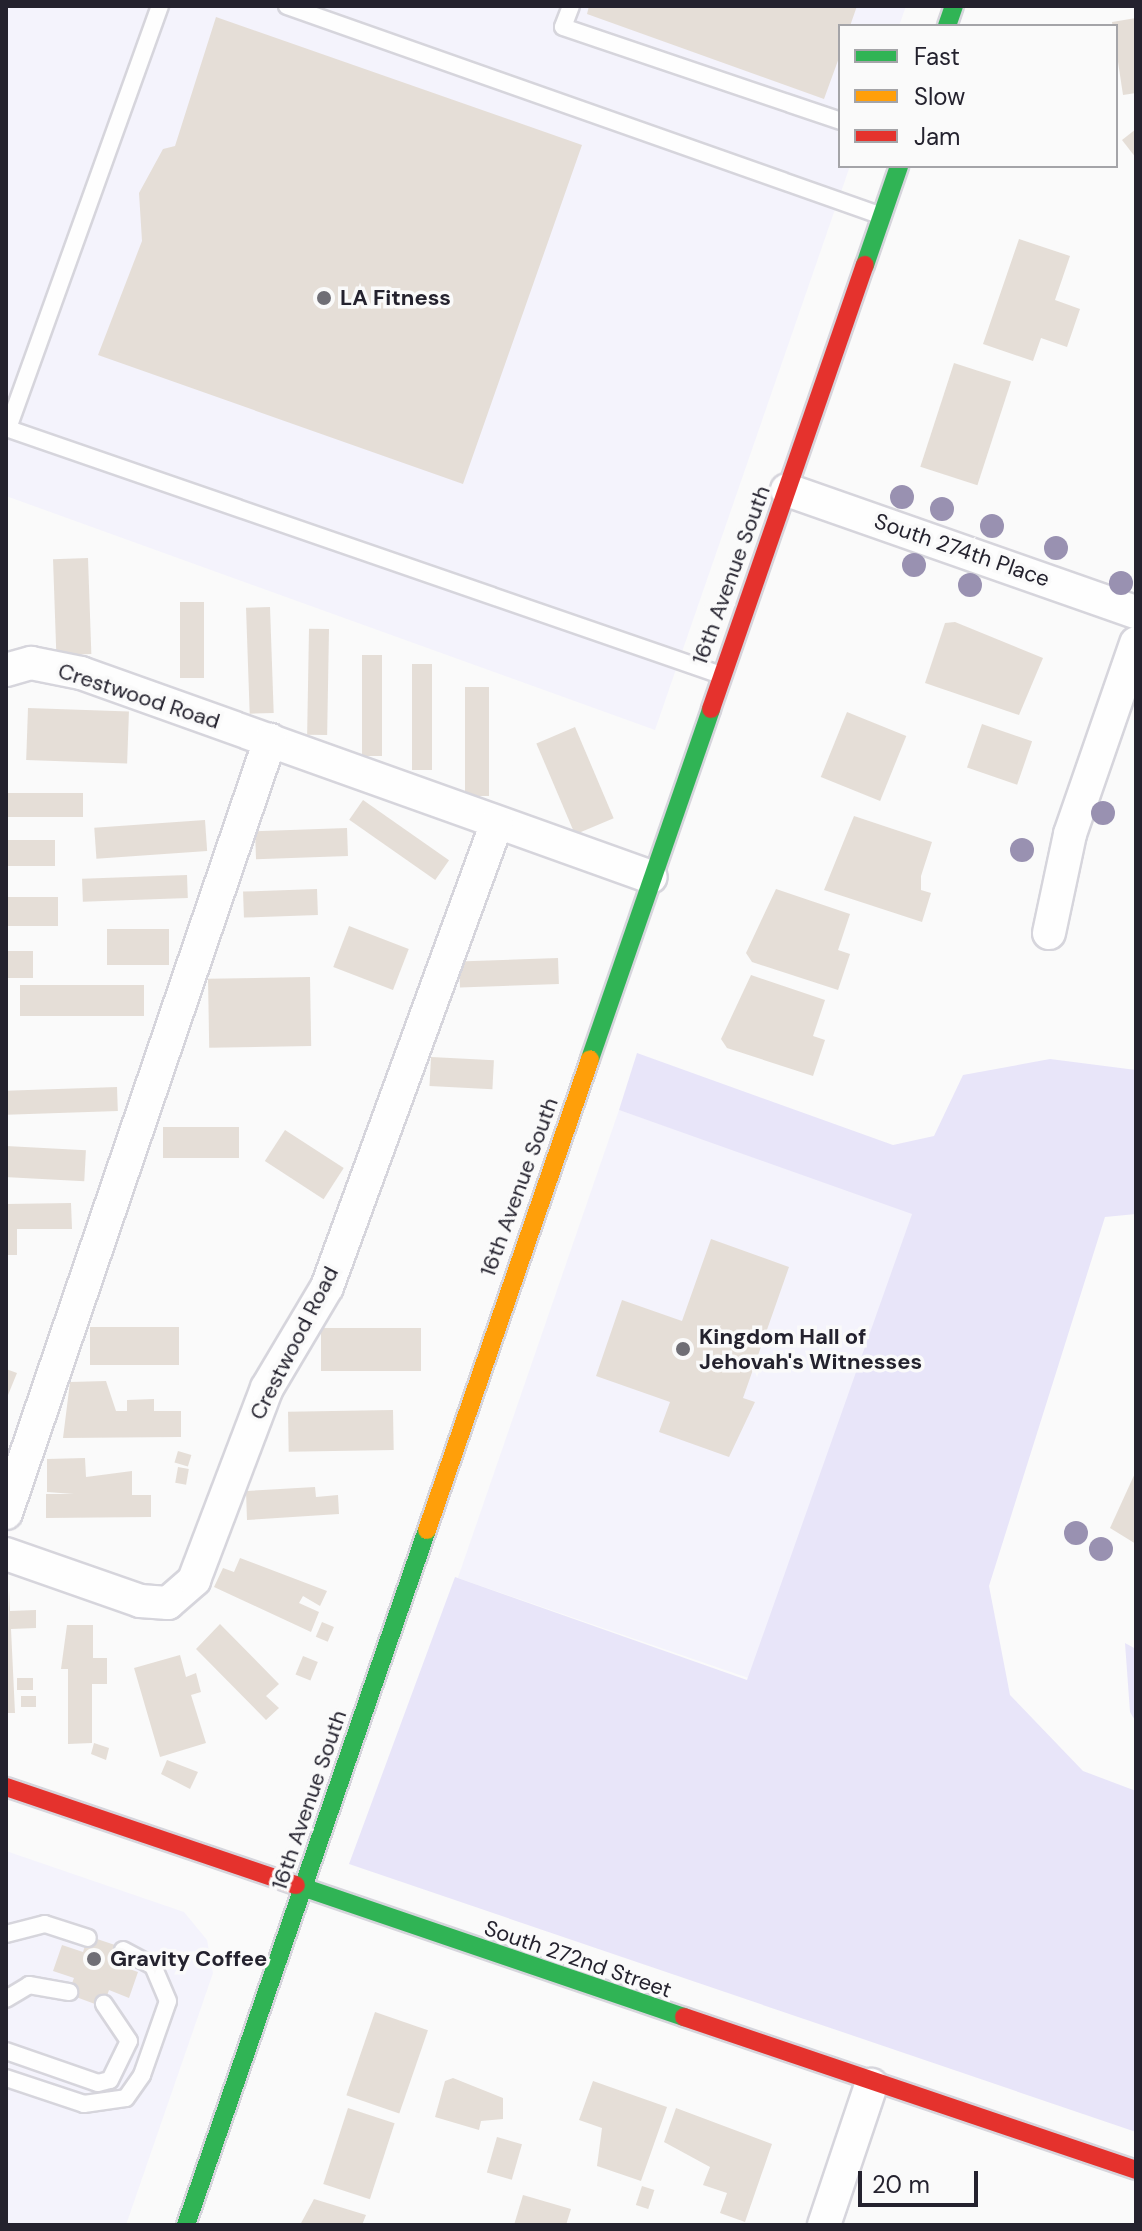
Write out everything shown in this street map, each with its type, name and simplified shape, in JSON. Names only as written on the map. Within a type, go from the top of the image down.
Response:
[{"type":"main road","name":"16th Avenue South","points":[[186,2225],[898,168]]},
{"type":"main road","name":"South 272nd Street","points":[[6,1787],[303,1892],[871,2085],[1136,2170]]},
{"type":"street","name":"South 274th Place","points":[[787,490],[1136,612]]},
{"type":"street","points":[[1049,933],[1070,834],[1136,643]]},
{"type":"street","name":"Crestwood Road","points":[[6,670],[31,663],[81,673],[651,877]]},
{"type":"street","points":[[6,1513],[270,740]]},
{"type":"street","name":"Crestwood Road","points":[[6,1554],[140,1601],[168,1603],[194,1580],[267,1388],[327,1287],[496,824]]},
{"type":"street","points":[[824,2225],[871,2085]]},
{"type":"lane","points":[[160,6],[7,428],[721,675]]},
{"type":"lane","points":[[287,6],[882,216]]},
{"type":"lane","points":[[571,6],[563,27],[838,120]]},
{"type":"lane","points":[[6,1934],[45,1924],[88,1938]]},
{"type":"lane","points":[[6,2078],[84,2104],[126,2098],[142,2075],[168,2001],[153,1966],[123,1950]]},
{"type":"lane","points":[[6,1999],[29,1985],[69,1992]]},
{"type":"lane","points":[[6,2051],[98,2083],[110,2080],[129,2041],[104,2004]]},
{"type":"shaded area","points":[[6,6],[906,6],[900,24],[838,24],[838,168],[849,168],[655,730],[6,496]]},
{"type":"shaded area","points":[[637,1053],[893,1145],[934,1136],[963,1075],[1050,1059],[1136,1070],[1136,1214],[1105,1217],[989,1586],[1010,1695],[1083,1771],[1136,1791],[1136,2132],[349,1864],[455,1577],[747,1680],[912,1214],[619,1110]]},
{"type":"shaded area","points":[[619,1110],[913,1211],[752,1679],[458,1578]]},
{"type":"shaded area","points":[[1125,1643],[1136,1649],[1136,1722],[1130,1712]]},
{"type":"shaded area","points":[[6,1851],[184,1912],[207,1940],[213,1973],[126,2225],[6,2225]]},
{"type":"building","points":[[589,6],[857,6],[851,24],[838,24],[838,60],[824,99],[587,14]]},
{"type":"building","name":"LA Fitness","points":[[216,17],[582,145],[463,484],[98,355],[142,241],[139,193],[163,149],[175,146]]},
{"type":"building","points":[[1136,18],[1136,93],[1123,95],[1118,62],[1118,24],[1112,22]]},
{"type":"building","points":[[1136,129],[1136,158],[1122,140]]},
{"type":"building","points":[[1019,239],[1070,256],[1055,300],[1080,309],[1067,347],[1041,338],[1033,361],[983,344]]},
{"type":"building","points":[[954,363],[1011,382],[977,485],[920,467]]},
{"type":"building","points":[[88,558],[91,654],[56,655],[53,559]]},
{"type":"building","points":[[180,602],[204,602],[204,678],[180,678]]},
{"type":"building","points":[[270,607],[274,713],[250,714],[246,608]]},
{"type":"building","points":[[955,622],[1043,658],[1019,715],[925,683],[945,623]]},
{"type":"building","points":[[309,629],[329,629],[327,735],[307,735]]},
{"type":"building","points":[[362,655],[382,655],[382,756],[362,756]]},
{"type":"building","points":[[412,664],[432,664],[432,770],[412,770]]},
{"type":"building","points":[[465,687],[489,687],[489,796],[465,796]]},
{"type":"building","points":[[28,708],[129,712],[127,763],[26,760]]},
{"type":"building","points":[[847,712],[906,736],[880,801],[821,777]]},
{"type":"building","points":[[982,724],[1032,741],[1017,785],[967,767]]},
{"type":"building","points":[[575,727],[614,818],[575,835],[536,743]]},
{"type":"building","points":[[6,793],[83,793],[83,817],[6,817]]},
{"type":"building","points":[[363,800],[449,860],[435,880],[349,820]]},
{"type":"building","points":[[854,816],[932,842],[921,876],[921,890],[931,893],[922,922],[824,890]]},
{"type":"building","points":[[205,820],[207,851],[96,859],[94,828]]},
{"type":"building","points":[[347,828],[348,856],[256,859],[255,831]]},
{"type":"building","points":[[6,840],[55,840],[55,866],[6,866]]},
{"type":"building","points":[[187,875],[188,898],[83,902],[82,879]]},
{"type":"building","points":[[317,889],[318,915],[244,918],[243,892]]},
{"type":"building","points":[[776,889],[850,914],[838,950],[850,954],[838,990],[752,962],[746,953]]},
{"type":"building","points":[[6,897],[58,897],[58,926],[6,926]]},
{"type":"building","points":[[349,926],[409,949],[393,990],[333,967]]},
{"type":"building","points":[[107,929],[169,929],[169,965],[107,965]]},
{"type":"building","points":[[6,951],[33,951],[33,978],[6,978]]},
{"type":"building","points":[[558,958],[559,984],[460,987],[459,961]]},
{"type":"building","points":[[751,975],[825,1000],[813,1036],[825,1040],[813,1076],[727,1048],[721,1039]]},
{"type":"building","points":[[310,977],[311,1046],[209,1048],[208,979]]},
{"type":"building","points":[[20,985],[144,985],[144,1016],[20,1016]]},
{"type":"building","points":[[431,1057],[494,1060],[492,1089],[429,1086]]},
{"type":"building","points":[[117,1087],[118,1111],[7,1115],[6,1091]]},
{"type":"building","points":[[163,1127],[239,1127],[239,1158],[163,1158]]},
{"type":"building","points":[[285,1130],[344,1168],[324,1199],[265,1161]]},
{"type":"building","points":[[6,1146],[86,1150],[84,1181],[6,1177]]},
{"type":"building","points":[[71,1203],[72,1229],[17,1229],[17,1255],[6,1255],[6,1204]]},
{"type":"building","name":"Kingdom Hall of Jehovah's Witnesses","points":[[711,1239],[789,1267],[743,1398],[755,1402],[729,1457],[659,1432],[670,1402],[596,1376],[622,1300],[682,1321]]},
{"type":"building","points":[[90,1327],[179,1327],[179,1365],[90,1365]]},
{"type":"building","points":[[321,1328],[421,1328],[421,1371],[321,1371]]},
{"type":"building","points":[[6,1369],[17,1373],[6,1400]]},
{"type":"building","points":[[106,1381],[116,1411],[127,1411],[127,1400],[154,1399],[154,1411],[181,1411],[181,1437],[63,1438],[70,1382]]},
{"type":"building","points":[[393,1410],[394,1450],[289,1452],[288,1412]]},
{"type":"building","points":[[178,1451],[191,1455],[188,1467],[174,1462]]},
{"type":"building","points":[[85,1458],[86,1477],[132,1471],[132,1495],[151,1495],[151,1517],[46,1518],[46,1494],[74,1494],[47,1492],[47,1459]]},
{"type":"building","points":[[178,1467],[189,1469],[186,1485],[175,1483]]},
{"type":"building","points":[[1136,1471],[1136,1544],[1110,1528]]},
{"type":"building","points":[[315,1487],[316,1497],[338,1495],[339,1514],[247,1520],[246,1491]]},
{"type":"building","points":[[240,1558],[327,1591],[320,1606],[303,1596],[299,1603],[319,1612],[311,1632],[214,1587],[223,1568],[234,1572]]},
{"type":"building","points":[[9,1590],[10,1611],[36,1610],[36,1628],[11,1629],[15,1713],[6,1713]]},
{"type":"building","points":[[322,1622],[334,1627],[328,1642],[316,1637]]},
{"type":"building","points":[[220,1624],[279,1684],[266,1696],[279,1708],[266,1720],[196,1649]]},
{"type":"building","points":[[67,1625],[93,1625],[93,1658],[107,1658],[107,1684],[92,1684],[92,1743],[68,1744],[68,1669],[61,1669]]},
{"type":"building","points":[[180,1655],[186,1677],[196,1673],[201,1692],[191,1695],[206,1743],[160,1757],[134,1668]]},
{"type":"building","points":[[303,1656],[318,1662],[310,1681],[296,1675]]},
{"type":"building","points":[[17,1678],[33,1678],[33,1690],[17,1690]]},
{"type":"building","points":[[21,1696],[36,1696],[36,1707],[21,1707]]},
{"type":"building","points":[[94,1743],[109,1748],[106,1760],[91,1754]]},
{"type":"building","points":[[167,1760],[198,1772],[190,1789],[161,1774]]},
{"type":"building","points":[[88,1936],[124,1948],[118,1965],[138,1972],[129,1998],[109,1990],[103,2007],[68,1994],[74,1978],[53,1971],[62,1945],[83,1952]]},
{"type":"building","points":[[375,2012],[428,2030],[399,2113],[346,2095]]},
{"type":"building","points":[[453,2078],[503,2098],[503,2119],[481,2121],[479,2130],[435,2117],[445,2081]]},
{"type":"building","points":[[593,2081],[667,2107],[641,2181],[597,2166],[602,2128],[579,2120]]},
{"type":"building","points":[[348,2108],[395,2123],[370,2199],[323,2184]]},
{"type":"building","points":[[676,2108],[772,2144],[745,2222],[720,2213],[727,2193],[703,2185],[710,2167],[664,2142]]},
{"type":"building","points":[[497,2137],[522,2144],[512,2180],[487,2173]]},
{"type":"building","points":[[642,2186],[654,2190],[648,2209],[636,2205]]},
{"type":"building","points":[[523,2195],[571,2209],[566,2225],[514,2225]]},
{"type":"building","points":[[314,2199],[366,2215],[362,2225],[300,2225]]},
{"type":"traffic: fast","points":[[948,24],[954,6]]},
{"type":"traffic: fast","points":[[865,265],[898,168]]},
{"type":"traffic: fast","points":[[590,1059],[711,709]]},
{"type":"traffic: fast","points":[[186,2225],[427,1530]]},
{"type":"traffic: fast","points":[[296,1885],[684,2017]]},
{"type":"traffic: slow","points":[[427,1530],[590,1059]]},
{"type":"traffic: jam","points":[[711,709],[865,265]]},
{"type":"traffic: jam","points":[[6,1787],[296,1885]]},
{"type":"traffic: jam","points":[[684,2017],[1136,2170]]},
{"type":"place","name":"LA Fitness","points":[[324,298]]},
{"type":"place","name":"Kingdom Hall of Jehovah's Witnesses","points":[[683,1349]]},
{"type":"place","name":"Gravity Coffee","points":[[94,1959]]}]
